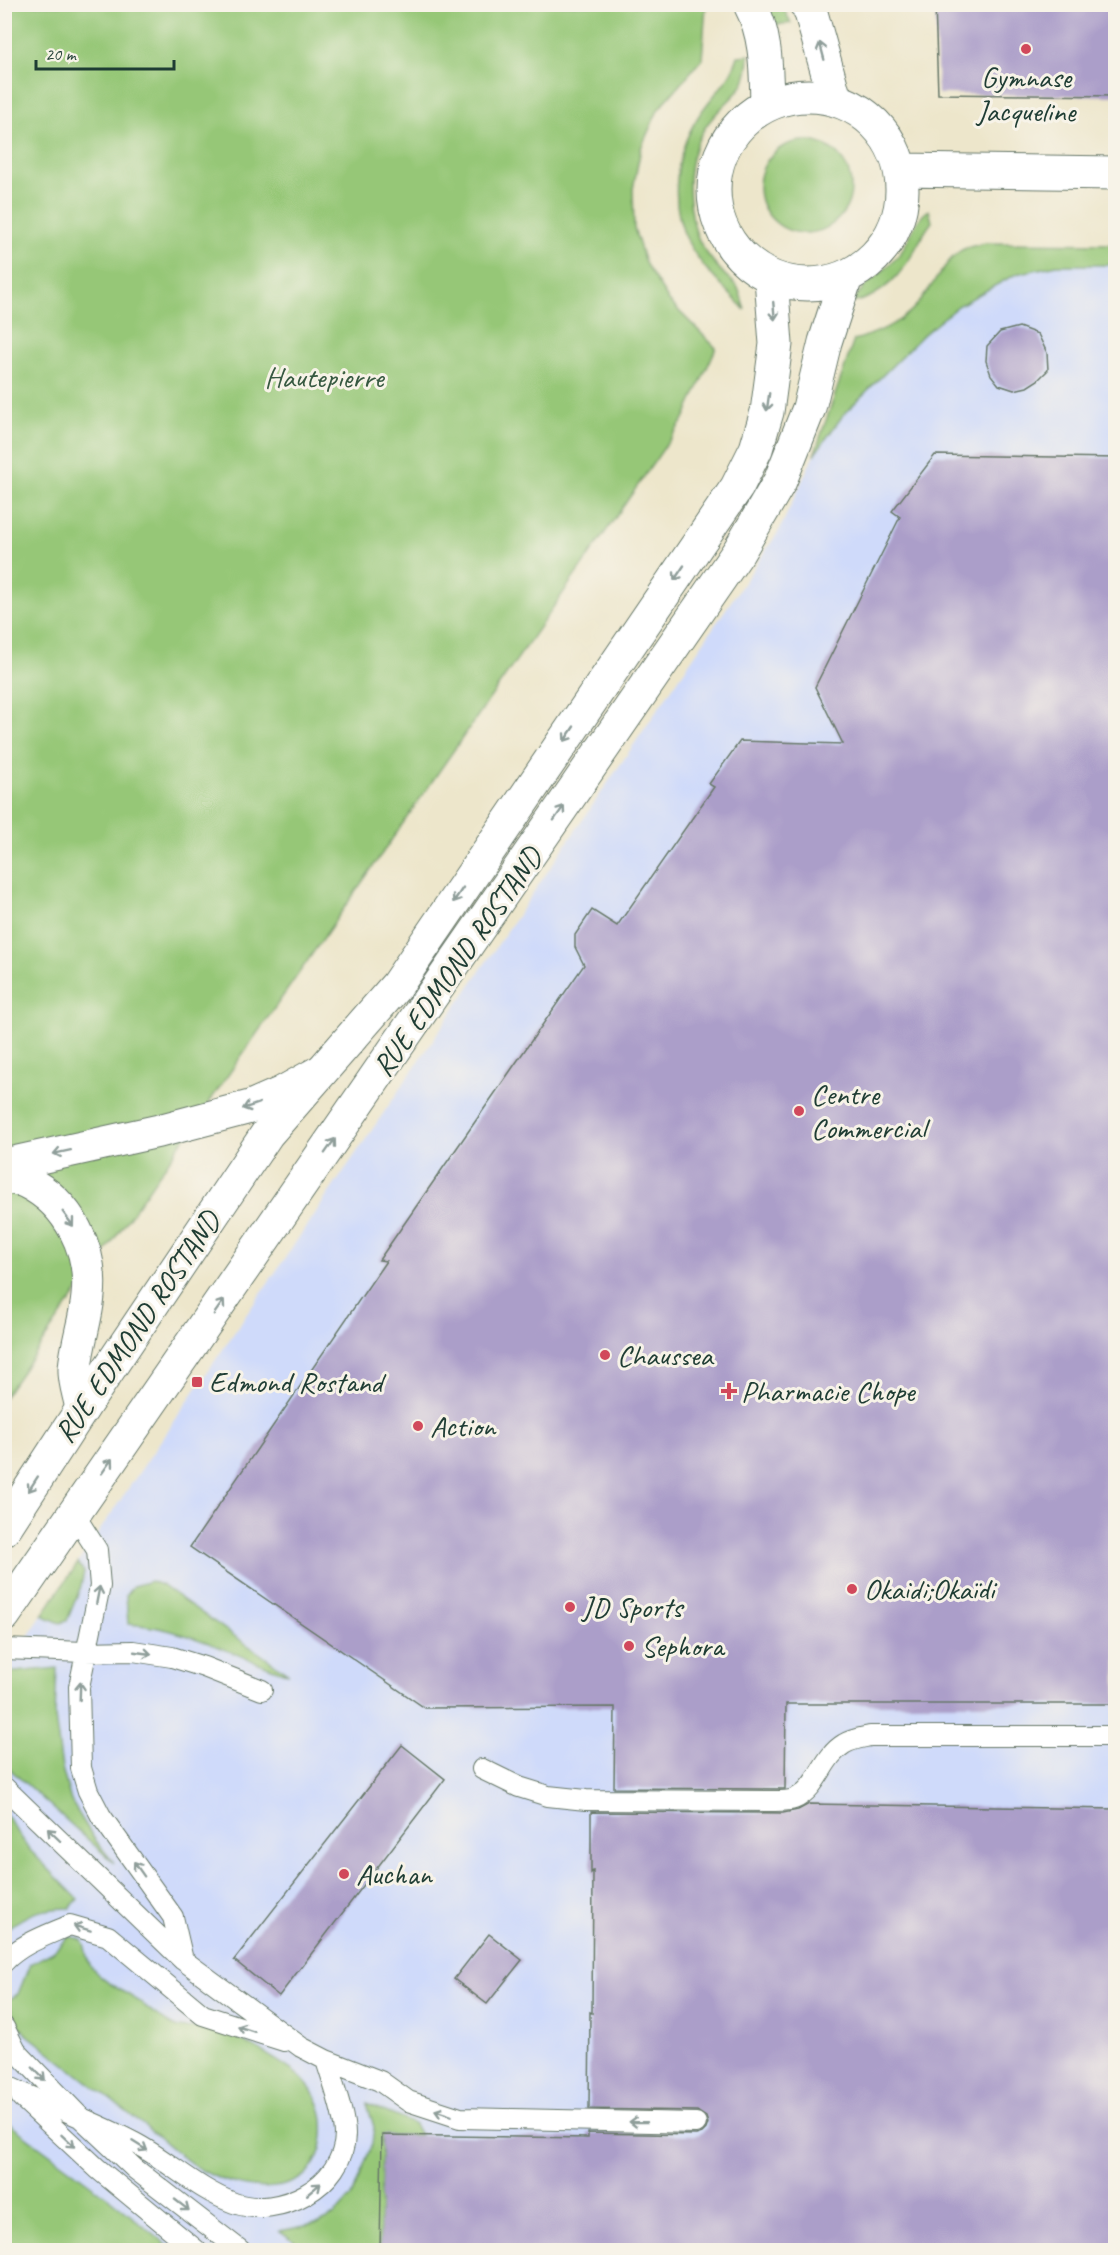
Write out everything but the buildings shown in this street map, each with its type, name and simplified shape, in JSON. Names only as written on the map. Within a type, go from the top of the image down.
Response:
[{"type":"street","points":[[750,4],[758,19],[764,41],[766,105]]},
{"type":"street","points":[[806,4],[811,14],[835,99]]},
{"type":"street","points":[[800,95],[835,99],[865,114],[888,138],[901,170],[900,213],[880,251],[846,277],[808,285],[771,278],[741,257],[720,227],[713,193],[719,157],[737,126],[766,105],[800,95]]},
{"type":"street","points":[[901,170],[1116,173]]},
{"type":"street","name":"RUE EDMOND ROSTAND","points":[[4,1615],[205,1328],[739,551],[780,482],[805,418],[846,277]]},
{"type":"street","name":"RUE EDMOND ROSTAND","points":[[4,1529],[267,1134],[397,985],[737,488],[756,449],[767,412],[776,344],[771,278]]},
{"type":"street","points":[[4,1165],[159,1131],[250,1107],[322,1071]]},
{"type":"street","points":[[4,1176],[26,1182],[51,1198],[72,1224],[85,1250],[89,1270],[88,1296],[75,1370],[82,1409]]},
{"type":"lane","points":[[74,1514],[97,1550],[100,1586],[79,1687],[81,1768],[88,1791],[101,1816],[173,1917],[183,1960]]},
{"type":"lane","points":[[4,1649],[134,1652],[172,1657],[262,1690]]},
{"type":"lane","points":[[482,1769],[528,1790],[548,1796],[586,1800],[775,1801],[793,1799],[806,1791],[830,1757],[842,1745],[854,1739],[870,1736],[1116,1736]]},
{"type":"lane","points":[[4,1787],[183,1960],[301,2047],[326,2060],[380,2081],[408,2102],[460,2118],[696,2123]]},
{"type":"lane","points":[[4,1962],[10,1955],[33,1941],[70,1925],[108,1936],[203,2015],[301,2047]]},
{"type":"lane","points":[[4,2027],[16,2051],[81,2118],[135,2169],[240,2250]]},
{"type":"lane","points":[[7,2086],[134,2142],[210,2193],[237,2204],[271,2206],[306,2196],[328,2177],[342,2156],[345,2134],[326,2060]]},
{"type":"lane","points":[[7,2086],[98,2169],[196,2250]]},
{"type":"shaded area","points":[[1057,265],[1115,265],[1115,2250],[5,2250],[5,1670],[779,531],[814,455],[844,414],[923,335],[958,306],[1016,274]]},
{"type":"green space","name":"Hautepierre","points":[[4,5],[706,5],[702,59],[658,110],[641,148],[633,189],[634,228],[645,263],[669,301],[716,348],[684,419],[5,1396]]},
{"type":"green space","points":[[765,5],[782,5],[791,23],[773,25]]},
{"type":"green space","points":[[749,55],[743,84],[704,128],[697,142],[690,169],[689,184],[692,214],[700,242],[716,265],[738,288],[745,310],[708,271],[689,244],[678,213],[677,179],[690,131],[703,109],[726,81],[738,56]]},
{"type":"green space","points":[[805,141],[822,145],[837,155],[847,170],[851,187],[847,204],[837,219],[822,229],[805,233],[788,229],[773,219],[763,204],[759,187],[763,170],[773,155],[788,145]]},
{"type":"green space","points":[[929,210],[932,222],[898,274],[874,295],[852,303],[862,289],[901,252],[916,224]]},
{"type":"green space","points":[[986,243],[1115,244],[1115,265],[1057,265],[1016,274],[958,306],[923,335],[844,414],[814,455],[854,340],[885,328],[906,315],[954,256],[966,248]]},
{"type":"green space","points":[[78,1563],[84,1572],[67,1621],[60,1623],[42,1615]]},
{"type":"green space","points":[[151,1581],[163,1586],[289,1674],[190,1637],[149,1626],[128,1624],[126,1595],[133,1586]]},
{"type":"green space","points":[[57,1668],[55,1717],[62,1768],[71,1801],[95,1840],[114,1863],[5,1765],[5,1673]]},
{"type":"green space","points":[[5,1813],[29,1849],[78,1899],[70,1908],[50,1909],[35,1913],[5,1930]]},
{"type":"green space","points":[[68,1937],[75,1937],[83,1942],[90,1965],[99,1976],[169,2023],[183,2029],[210,2027],[219,2030],[274,2059],[304,2081],[315,2096],[322,2112],[323,2139],[313,2165],[302,2177],[288,2184],[254,2187],[220,2179],[205,2172],[25,2033],[14,2019],[8,2000],[18,1994],[30,1964],[53,1952]]},
{"type":"green space","points":[[367,2104],[414,2124],[420,2135],[382,2135],[380,2250],[308,2250],[280,2231],[320,2223],[335,2214],[352,2196],[372,2144],[374,2127]]},
{"type":"green space","points":[[4,2120],[109,2198],[173,2250],[5,2250]]},
{"type":"place","name":"Gymnase Jacqueline","points":[[1026,49]]},
{"type":"place","name":"Centre Commercial","points":[[799,1111]]},
{"type":"place","name":"Chaussea","points":[[605,1355]]},
{"type":"place","name":"Edmond Rostand","points":[[197,1382]]},
{"type":"place","name":"Pharmacie Chope","points":[[729,1391]]},
{"type":"place","name":"Action","points":[[418,1426]]},
{"type":"place","name":"Okaidi;Okaïdi","points":[[852,1589]]},
{"type":"place","name":"JD Sports","points":[[570,1607]]},
{"type":"place","name":"Sephora","points":[[629,1646]]},
{"type":"place","name":"Auchan","points":[[344,1874]]}]
